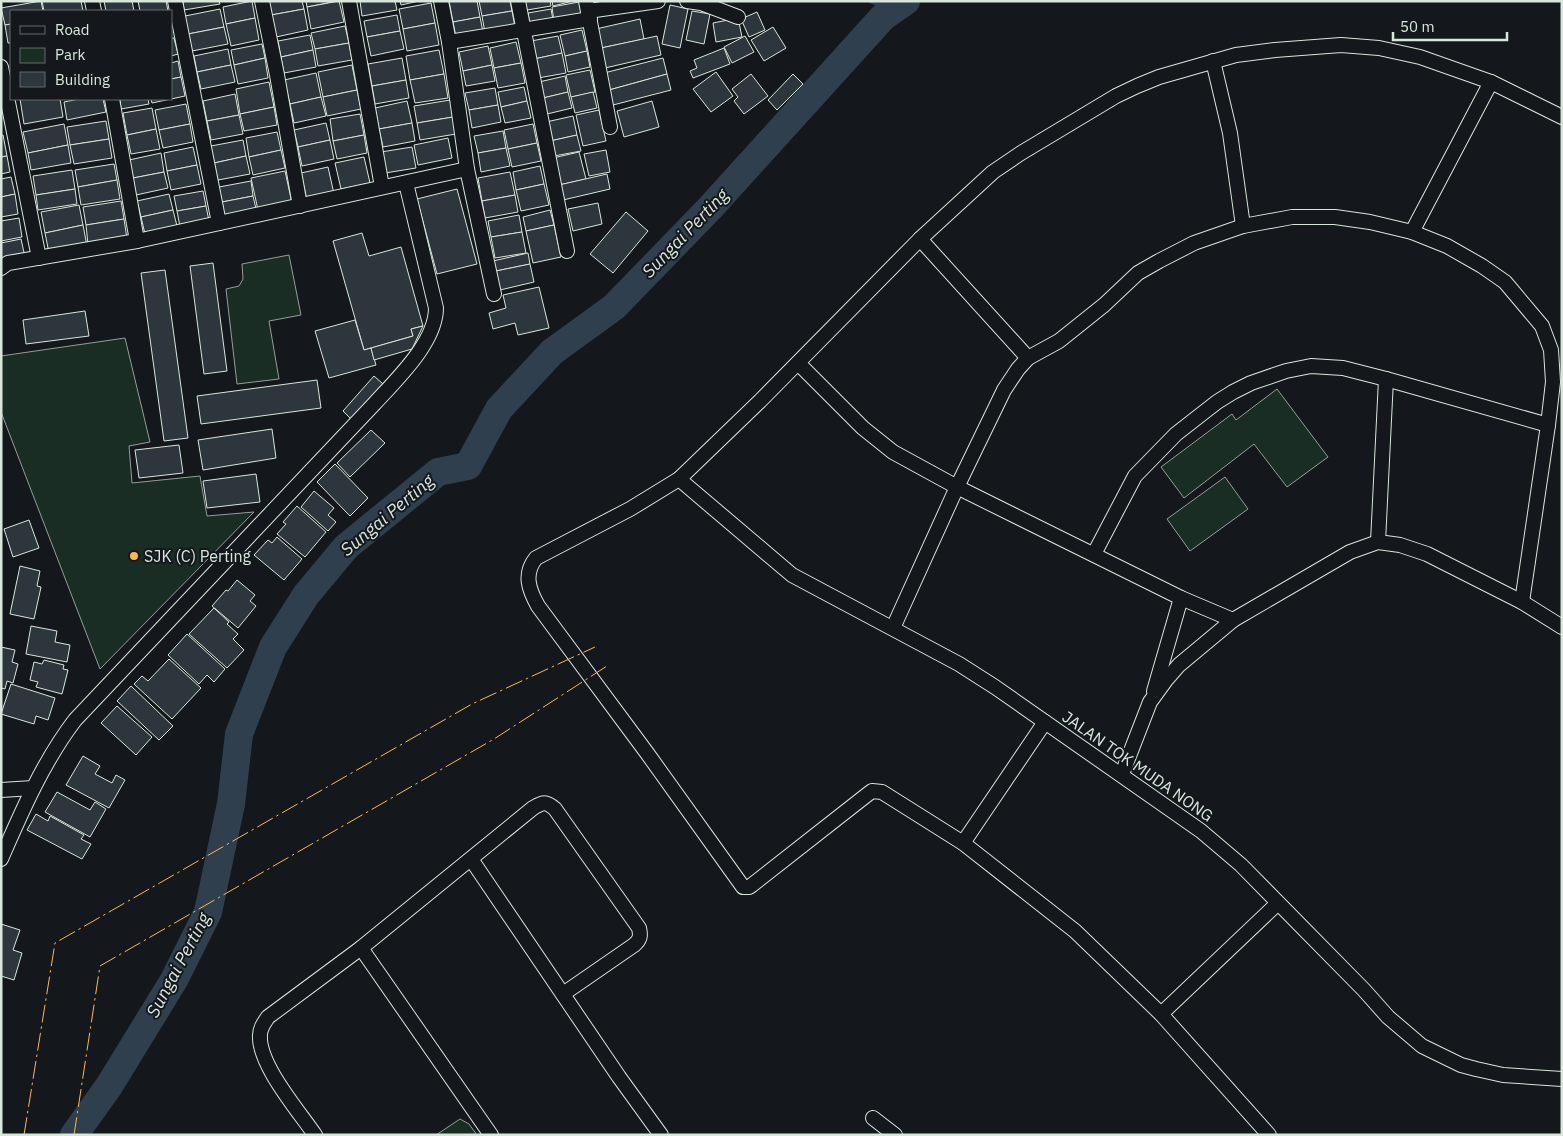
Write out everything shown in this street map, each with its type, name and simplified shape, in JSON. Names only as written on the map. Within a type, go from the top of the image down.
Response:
[{"type":"street","points":[[175,1],[219,223]]},
{"type":"street","points":[[262,1],[300,206]]},
{"type":"street","points":[[349,1],[382,187]]},
{"type":"street","points":[[440,1],[449,42],[467,169],[494,294]]},
{"type":"street","points":[[518,1],[566,251]]},
{"type":"street","points":[[449,42],[523,30],[588,10],[658,1]]},
{"type":"street","points":[[687,1],[738,17]]},
{"type":"street","points":[[588,10],[610,127]]},
{"type":"street","points":[[1269,1135],[1162,1014],[1075,931],[963,843],[882,792],[872,791],[752,885],[745,888],[740,885],[647,753],[538,606],[531,594],[528,580],[529,570],[536,558],[630,509],[679,478],[798,363],[920,238],[993,172],[1116,96],[1137,86],[1159,77],[1236,55],[1304,47],[1341,45],[1379,48],[1420,57],[1491,82],[1562,117]]},
{"type":"street","points":[[1213,61],[1230,133],[1243,226]]},
{"type":"street","points":[[1,67],[40,258]]},
{"type":"street","points":[[1412,232],[1491,82]]},
{"type":"street","points":[[112,100],[137,241]]},
{"type":"street","points":[[1,268],[8,263],[137,241],[467,169]]},
{"type":"street","points":[[1,859],[33,788],[62,737],[75,720],[375,403],[421,348],[434,323],[436,308],[406,182]]},
{"type":"street","points":[[893,628],[957,487],[1004,390],[1028,358],[1064,337],[1104,305],[1138,273],[1194,243],[1243,226],[1292,217],[1335,217],[1370,222],[1412,232],[1447,246],[1506,282],[1542,326],[1551,350],[1553,382],[1522,602]]},
{"type":"street","points":[[920,238],[1028,358]]},
{"type":"street","points":[[798,363],[877,441],[893,452],[957,487],[1181,598],[1232,620]]},
{"type":"street","points":[[1094,554],[1135,476],[1176,434],[1233,392],[1251,383],[1286,371],[1312,366],[1343,368],[1548,425]]},
{"type":"street","points":[[1378,542],[1386,379]]},
{"type":"street","name":"JALAN TOK MUDA NONG","points":[[679,478],[792,575],[959,664],[1122,774],[1201,831],[1241,865],[1364,990],[1388,1017],[1422,1046],[1461,1065],[1476,1069],[1503,1074],[1562,1080]]},
{"type":"street","points":[[1150,702],[1179,665],[1232,620],[1350,552],[1378,542],[1400,545],[1427,554],[1522,602],[1562,627]]},
{"type":"street","points":[[1122,774],[1150,702],[1181,598]]},
{"type":"street","points":[[963,843],[1045,722]]},
{"type":"street","points":[[1,790],[33,788]]},
{"type":"street","points":[[313,1134],[267,1064],[261,1047],[260,1033],[262,1024],[268,1017],[361,948],[533,808],[543,802],[548,802],[555,809],[639,928],[641,934],[639,940],[563,994]]},
{"type":"street","points":[[471,859],[661,1135]]},
{"type":"street","points":[[1162,1014],[1278,903]]},
{"type":"street","points":[[361,948],[491,1135]]},
{"type":"street","points":[[873,1118],[895,1135]]},
{"type":"green space","points":[[289,255],[301,315],[269,321],[279,379],[237,384],[226,289],[239,286],[243,279],[242,264]]},
{"type":"green space","points":[[125,338],[150,442],[129,446],[132,483],[200,476],[207,516],[254,512],[100,669],[1,412],[1,356]]},
{"type":"green space","points":[[1277,389],[1328,457],[1287,487],[1254,444],[1184,498],[1161,467],[1232,414],[1236,420]]},
{"type":"green space","points":[[1225,477],[1248,509],[1190,551],[1167,519]]},
{"type":"green space","points":[[460,1119],[469,1124],[477,1135],[436,1135]]},
{"type":"building","points":[[41,1],[43,10],[10,10],[10,24],[5,25],[1,8]]},
{"type":"building","points":[[42,1],[81,1],[83,10],[44,10]]},
{"type":"building","points":[[104,1],[132,1],[134,10],[106,10]]},
{"type":"building","points":[[138,1],[166,1],[168,10],[140,10]]},
{"type":"building","points":[[183,1],[219,1],[220,4],[184,10]]},
{"type":"building","points":[[252,1],[255,18],[226,24],[223,7]]},
{"type":"building","points":[[268,1],[302,1],[304,9],[271,15]]},
{"type":"building","points":[[306,1],[338,1],[307,7]]},
{"type":"building","points":[[339,1],[344,22],[311,29],[307,7]]},
{"type":"building","points":[[360,1],[395,1],[397,10],[362,16]]},
{"type":"building","points":[[400,1],[419,1],[401,5]]},
{"type":"building","points":[[449,1],[477,1],[480,17],[453,22]]},
{"type":"building","points":[[479,1],[510,1],[512,11],[482,16]]},
{"type":"building","points":[[525,1],[550,1],[551,6],[527,10]]},
{"type":"building","points":[[552,1],[573,1],[553,6]]},
{"type":"building","points":[[579,2],[582,17],[554,22],[552,7]]},
{"type":"building","points":[[431,3],[435,23],[403,29],[399,9]]},
{"type":"building","points":[[670,5],[688,9],[680,48],[662,44]]},
{"type":"building","points":[[220,9],[224,27],[188,34],[185,16]]},
{"type":"building","points":[[304,9],[308,30],[276,37],[271,15]]},
{"type":"building","points":[[551,9],[553,20],[530,25],[528,13]]},
{"type":"building","points":[[512,11],[515,27],[485,33],[482,16]]},
{"type":"building","points":[[692,11],[710,14],[704,44],[686,40]]},
{"type":"building","points":[[757,12],[765,30],[749,37],[741,19]]},
{"type":"building","points":[[397,15],[400,31],[367,37],[364,21]]},
{"type":"building","points":[[480,17],[483,32],[456,37],[453,22]]},
{"type":"building","points":[[255,18],[259,40],[231,46],[226,24]]},
{"type":"building","points":[[738,18],[742,37],[716,42],[713,23]]},
{"type":"building","points":[[640,19],[644,39],[601,48],[596,29]]},
{"type":"building","points":[[435,23],[439,45],[407,51],[403,29]]},
{"type":"building","points":[[10,24],[10,43],[8,43],[5,25]]},
{"type":"building","points":[[345,26],[349,43],[315,49],[311,33]]},
{"type":"building","points":[[224,27],[228,44],[192,51],[188,34]]},
{"type":"building","points":[[773,27],[786,48],[764,61],[751,40]]},
{"type":"building","points":[[582,30],[587,51],[565,56],[560,35]]},
{"type":"building","points":[[400,31],[404,49],[371,56],[367,37]]},
{"type":"building","points":[[310,35],[313,50],[281,57],[278,41]]},
{"type":"building","points":[[558,36],[562,53],[534,59],[531,41]]},
{"type":"building","points":[[657,36],[661,55],[605,68],[601,48]]},
{"type":"building","points":[[745,36],[754,52],[732,63],[724,47]]},
{"type":"building","points":[[172,38],[174,38],[178,54],[172,56]]},
{"type":"building","points":[[516,42],[521,63],[494,68],[490,48]]},
{"type":"building","points":[[349,43],[352,60],[318,66],[315,49]]},
{"type":"building","points":[[262,44],[265,58],[234,65],[231,50]]},
{"type":"building","points":[[488,46],[492,65],[463,71],[459,52]]},
{"type":"building","points":[[724,48],[730,64],[693,78],[690,71],[697,68],[694,60]]},
{"type":"building","points":[[228,49],[231,65],[197,72],[194,56]]},
{"type":"building","points":[[313,50],[316,67],[284,73],[281,57]]},
{"type":"building","points":[[439,50],[444,74],[410,80],[406,56]]},
{"type":"building","points":[[587,51],[590,67],[568,72],[565,56]]},
{"type":"building","points":[[562,53],[566,73],[538,78],[534,59]]},
{"type":"building","points":[[265,58],[268,78],[238,84],[234,65]]},
{"type":"building","points":[[402,58],[406,80],[372,86],[368,64]]},
{"type":"building","points":[[663,58],[667,74],[609,90],[604,73]]},
{"type":"building","points":[[178,61],[181,77],[172,79],[172,63]]},
{"type":"building","points":[[521,63],[525,83],[498,88],[494,68]]},
{"type":"building","points":[[231,65],[235,82],[201,89],[197,72]]},
{"type":"building","points":[[352,65],[357,90],[323,97],[318,72]]},
{"type":"building","points":[[492,65],[495,81],[466,86],[463,71]]},
{"type":"building","points":[[590,70],[595,92],[571,97],[566,75]]},
{"type":"building","points":[[716,72],[733,96],[711,112],[693,89]]},
{"type":"building","points":[[316,73],[321,97],[290,104],[284,80]]},
{"type":"building","points":[[444,74],[448,98],[415,103],[410,80]]},
{"type":"building","points":[[667,74],[671,90],[613,105],[609,90]]},
{"type":"building","points":[[751,74],[768,96],[744,114],[734,101],[738,97],[732,89]]},
{"type":"building","points":[[793,74],[803,84],[777,110],[768,100]]},
{"type":"building","points":[[565,76],[568,92],[543,98],[539,82]]},
{"type":"building","points":[[181,77],[185,96],[172,99],[172,79]]},
{"type":"building","points":[[406,80],[409,98],[375,104],[372,86]]},
{"type":"building","points":[[269,82],[274,107],[240,114],[236,89]]},
{"type":"building","points":[[524,87],[527,101],[501,107],[498,92]]},
{"type":"building","points":[[495,88],[498,105],[469,110],[465,93]]},
{"type":"building","points":[[357,90],[361,109],[327,116],[323,97]]},
{"type":"building","points":[[568,92],[572,108],[547,114],[543,98]]},
{"type":"building","points":[[593,92],[597,108],[575,113],[571,97]]},
{"type":"building","points":[[235,94],[239,115],[207,121],[203,101]]},
{"type":"building","points":[[321,97],[326,116],[294,123],[290,104]]},
{"type":"building","points":[[20,100],[60,100],[63,117],[24,124]]},
{"type":"building","points":[[103,100],[106,112],[67,120],[64,102]]},
{"type":"building","points":[[120,100],[148,100],[149,104],[121,109]]},
{"type":"building","points":[[151,100],[166,100],[152,103]]},
{"type":"building","points":[[450,100],[453,117],[417,123],[414,106]]},
{"type":"building","points":[[407,101],[412,123],[379,129],[375,108]]},
{"type":"building","points":[[527,101],[531,118],[505,123],[501,107]]},
{"type":"building","points":[[652,101],[659,127],[624,137],[617,111]]},
{"type":"building","points":[[186,104],[190,124],[159,130],[155,110]]},
{"type":"building","points":[[498,105],[501,122],[472,128],[469,110]]},
{"type":"building","points":[[274,107],[277,125],[244,131],[240,114]]},
{"type":"building","points":[[152,108],[156,129],[127,135],[123,113]]},
{"type":"building","points":[[599,110],[606,141],[583,146],[576,115]]},
{"type":"building","points":[[360,114],[364,135],[333,141],[330,119]]},
{"type":"building","points":[[239,115],[243,134],[211,140],[207,121]]},
{"type":"building","points":[[573,116],[577,135],[550,141],[546,122]]},
{"type":"building","points":[[453,117],[456,134],[420,140],[417,123]]},
{"type":"building","points":[[106,121],[109,139],[70,145],[67,127]]},
{"type":"building","points":[[326,123],[330,140],[298,147],[294,130]]},
{"type":"building","points":[[412,123],[415,141],[383,147],[379,129]]},
{"type":"building","points":[[64,124],[68,145],[28,153],[23,132]]},
{"type":"building","points":[[190,124],[193,142],[163,148],[159,130]]},
{"type":"building","points":[[533,124],[537,143],[508,149],[504,130]]},
{"type":"building","points":[[156,129],[160,149],[131,154],[127,135]]},
{"type":"building","points":[[503,131],[506,148],[478,153],[474,136]]},
{"type":"building","points":[[277,132],[281,150],[249,157],[246,138]]},
{"type":"building","points":[[1,135],[3,135],[7,156],[1,157]]},
{"type":"building","points":[[364,135],[367,153],[337,159],[333,141]]},
{"type":"building","points":[[577,135],[581,151],[554,156],[550,141]]},
{"type":"building","points":[[448,138],[452,158],[418,165],[414,145]]},
{"type":"building","points":[[109,139],[112,158],[74,164],[70,145]]},
{"type":"building","points":[[243,140],[246,156],[214,163],[211,146]]},
{"type":"building","points":[[330,140],[334,159],[302,166],[298,147]]},
{"type":"building","points":[[537,143],[541,161],[512,167],[508,149]]},
{"type":"building","points":[[68,145],[71,163],[31,170],[28,153]]},
{"type":"building","points":[[193,147],[197,165],[167,171],[164,153]]},
{"type":"building","points":[[412,147],[416,168],[385,173],[381,152]]},
{"type":"building","points":[[506,148],[510,166],[481,172],[478,153]]},
{"type":"building","points":[[281,150],[285,168],[253,175],[249,157]]},
{"type":"building","points":[[606,150],[610,172],[589,176],[584,154]]},
{"type":"building","points":[[579,152],[586,179],[559,185],[553,158]]},
{"type":"building","points":[[161,153],[164,172],[133,178],[129,160]]},
{"type":"building","points":[[7,156],[10,172],[1,174],[1,157]]},
{"type":"building","points":[[246,156],[250,174],[218,180],[214,163]]},
{"type":"building","points":[[364,157],[370,183],[341,189],[335,163]]},
{"type":"building","points":[[114,164],[117,180],[78,187],[75,170]]},
{"type":"building","points":[[197,165],[201,184],[171,190],[167,171]]},
{"type":"building","points":[[540,166],[544,184],[516,190],[513,172]]},
{"type":"building","points":[[328,167],[334,194],[307,200],[301,173]]},
{"type":"building","points":[[72,170],[75,189],[36,195],[33,176]]},
{"type":"building","points":[[285,171],[292,203],[258,210],[251,178]]},
{"type":"building","points":[[164,172],[168,188],[136,195],[133,178]]},
{"type":"building","points":[[510,172],[515,195],[482,201],[478,178]]},
{"type":"building","points":[[607,174],[610,189],[563,200],[559,185]]},
{"type":"building","points":[[11,177],[15,194],[1,197],[1,179]]},
{"type":"building","points":[[117,180],[120,199],[81,205],[78,187]]},
{"type":"building","points":[[251,181],[253,196],[222,202],[219,187]]},
{"type":"building","points":[[544,184],[549,205],[521,211],[516,190]]},
{"type":"building","points":[[75,189],[77,204],[38,210],[36,195]]},
{"type":"building","points":[[457,189],[477,264],[437,274],[417,199]]},
{"type":"building","points":[[203,191],[206,206],[177,211],[174,196]]},
{"type":"building","points":[[15,194],[18,214],[1,217],[1,197]]},
{"type":"building","points":[[169,194],[173,210],[141,217],[137,201]]},
{"type":"building","points":[[515,195],[518,212],[485,218],[482,201]]},
{"type":"building","points":[[253,196],[257,213],[225,219],[222,202]]},
{"type":"building","points":[[121,201],[124,219],[86,225],[83,207]]},
{"type":"building","points":[[598,203],[602,224],[573,231],[568,209]]},
{"type":"building","points":[[79,205],[83,225],[45,233],[41,212]]},
{"type":"building","points":[[206,206],[209,221],[180,227],[177,211]]},
{"type":"building","points":[[173,210],[177,226],[145,234],[141,217]]},
{"type":"building","points":[[550,210],[554,225],[526,231],[523,217]]},
{"type":"building","points":[[626,212],[648,231],[613,273],[590,254]]},
{"type":"building","points":[[519,215],[522,232],[491,237],[488,221]]},
{"type":"building","points":[[19,218],[22,237],[1,241],[1,221]]},
{"type":"building","points":[[124,219],[127,239],[88,244],[86,225]]},
{"type":"building","points":[[83,225],[87,246],[49,253],[45,233]]},
{"type":"building","points":[[554,225],[561,257],[533,263],[526,231]]},
{"type":"building","points":[[522,232],[526,253],[495,258],[491,237]]},
{"type":"building","points":[[362,233],[369,256],[401,247],[423,326],[411,329],[413,336],[364,350],[333,241]]},
{"type":"building","points":[[21,239],[25,257],[1,262],[1,243]]},
{"type":"building","points":[[528,253],[530,264],[496,271],[493,261]]},
{"type":"building","points":[[213,263],[227,371],[204,374],[190,266]]},
{"type":"building","points":[[530,264],[534,282],[500,290],[496,271]]},
{"type":"building","points":[[165,270],[188,438],[164,441],[141,273]]},
{"type":"building","points":[[539,287],[549,328],[518,335],[515,323],[493,329],[489,313],[506,308],[503,295]]},
{"type":"building","points":[[85,311],[89,336],[26,344],[23,320]]},
{"type":"building","points":[[355,320],[364,350],[371,348],[376,365],[329,378],[315,331]]},
{"type":"building","points":[[423,326],[412,349],[374,360],[371,348],[413,336],[411,329]]},
{"type":"building","points":[[374,376],[383,384],[351,419],[343,411]]},
{"type":"building","points":[[317,380],[321,408],[201,424],[197,396]]},
{"type":"building","points":[[272,429],[276,458],[203,470],[198,440]]},
{"type":"building","points":[[371,430],[385,443],[350,477],[337,463]]},
{"type":"building","points":[[179,445],[183,473],[139,478],[135,450]]},
{"type":"building","points":[[335,464],[368,498],[350,516],[317,482]]},
{"type":"building","points":[[256,474],[260,502],[207,508],[203,481]]},
{"type":"building","points":[[314,491],[334,508],[328,515],[336,522],[328,531],[301,507]]},
{"type":"building","points":[[297,506],[326,532],[305,557],[277,534],[286,524],[283,522]]},
{"type":"building","points":[[29,520],[39,548],[13,557],[4,529]]},
{"type":"building","points":[[277,537],[302,559],[284,580],[254,555],[268,540],[272,543]]},
{"type":"building","points":[[20,566],[40,571],[37,586],[41,587],[34,619],[10,614]]},
{"type":"building","points":[[237,580],[255,595],[250,601],[256,606],[238,628],[212,606]]},
{"type":"building","points":[[214,608],[229,622],[227,624],[238,634],[233,639],[244,650],[227,668],[189,634]]},
{"type":"building","points":[[31,626],[57,631],[55,642],[70,645],[67,662],[26,654]]},
{"type":"building","points":[[187,634],[225,669],[214,682],[207,675],[199,684],[168,655]]},
{"type":"building","points":[[1,647],[15,650],[12,662],[18,664],[13,683],[7,681],[5,689],[1,688]]},
{"type":"building","points":[[169,659],[201,688],[172,719],[134,684],[142,676],[148,681]]},
{"type":"building","points":[[44,660],[64,665],[63,669],[68,670],[62,694],[36,687],[38,682],[30,680],[34,662],[42,664]]},
{"type":"building","points":[[11,684],[55,698],[48,720],[36,716],[34,724],[1,714]]},
{"type":"building","points":[[131,686],[173,726],[159,740],[117,701]]},
{"type":"building","points":[[117,706],[152,737],[136,755],[101,723]]},
{"type":"building","points":[[83,756],[100,766],[95,774],[112,783],[116,775],[125,780],[109,808],[66,785]]},
{"type":"building","points":[[57,792],[90,810],[95,802],[106,809],[90,837],[45,812]]},
{"type":"building","points":[[36,814],[48,821],[50,816],[84,835],[81,839],[91,844],[82,859],[27,830]]},
{"type":"building","points":[[1,924],[20,930],[13,950],[22,953],[14,980],[1,976]]},
{"type":"waterway","points":[[870,1],[893,10]]},
{"type":"waterway","name":"Sungai Perting","points":[[74,1135],[109,1086],[174,980],[208,912],[231,804],[239,734],[273,647],[306,595],[346,547],[438,472],[468,466],[499,409],[552,352],[614,307],[710,208],[883,17],[906,1]]},
{"type":"power","points":[[24,1135],[55,943],[472,704],[595,647]]},
{"type":"power","points":[[74,1135],[100,966],[494,739],[607,666]]},
{"type":"place","name":"SJK (C) Perting","points":[[134,556]]}]
